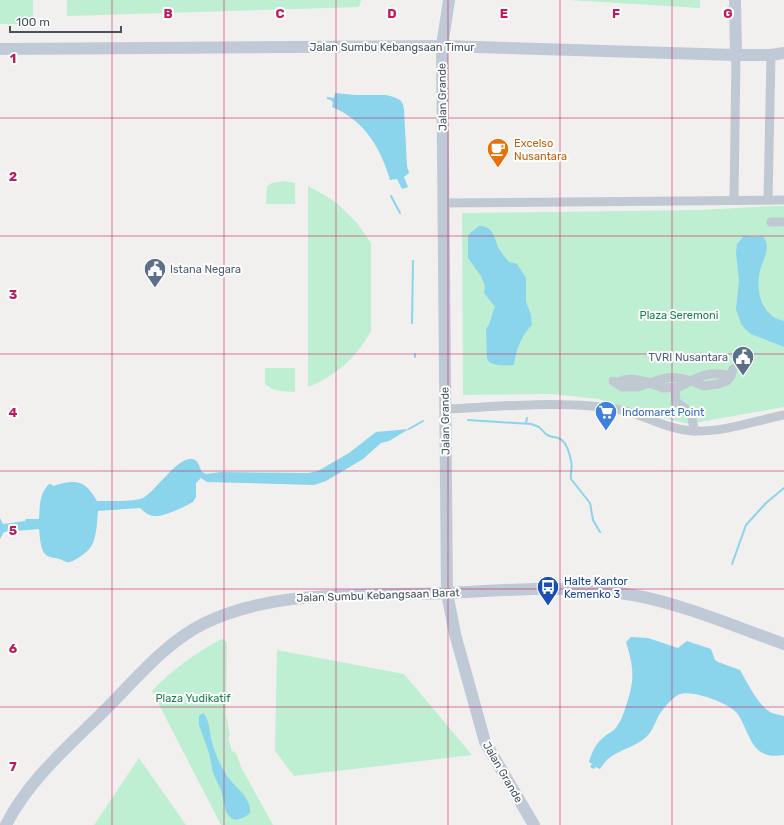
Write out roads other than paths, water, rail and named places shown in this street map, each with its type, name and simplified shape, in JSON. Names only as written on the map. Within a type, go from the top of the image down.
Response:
[{"type":"street","name":"Jalan Grande","points":[[449,0],[442,46],[447,593],[455,634],[485,742],[534,825]]},
{"type":"street","points":[[734,200],[736,0]]},
{"type":"street","name":"Jalan Sumbu Kebangsaan Timur","points":[[0,49],[442,46],[736,56],[784,53]]},
{"type":"street","points":[[768,200],[771,54]]},
{"type":"street","points":[[444,203],[784,200]]},
{"type":"street","points":[[771,222],[784,222]]},
{"type":"street","points":[[650,383],[664,378],[679,377],[704,386],[727,381],[732,372]]},
{"type":"street","points":[[615,382],[623,380],[639,380],[663,388],[679,387],[691,381]]},
{"type":"street","points":[[675,387],[676,402],[688,409],[692,415],[694,431]]},
{"type":"street","points":[[445,409],[534,405],[591,406],[632,413],[652,421],[694,431],[741,426],[784,415]]},
{"type":"street","name":"Jalan Sumbu Kebangsaan Barat","points":[[6,825],[19,804],[42,773],[166,648],[205,623],[244,608],[288,599],[335,596],[447,593],[542,588],[586,590],[633,595],[677,606],[784,644]]},
{"type":"water","points":[[335,93],[355,95],[386,95],[400,100],[403,104],[404,110],[407,166],[409,173],[404,177],[408,187],[402,189],[397,179],[390,180],[382,157],[370,136],[353,119],[332,107],[333,103],[331,100],[327,99],[327,97],[334,98]]},
{"type":"water","points":[[479,226],[491,230],[499,249],[509,262],[517,264],[526,278],[526,302],[531,315],[532,325],[525,333],[520,344],[514,365],[505,366],[495,364],[489,362],[487,358],[486,329],[490,323],[495,307],[484,293],[485,286],[481,276],[468,258],[468,235]]},
{"type":"water","points":[[744,236],[763,236],[766,240],[767,249],[759,279],[760,295],[765,309],[776,319],[784,321],[784,347],[751,334],[741,324],[736,309],[739,281],[736,253],[737,244]]},
{"type":"water","points":[[409,429],[389,441],[381,443],[363,459],[326,481],[314,485],[207,482],[201,478],[196,483],[196,497],[193,502],[168,513],[154,516],[146,513],[140,508],[98,511],[96,532],[92,545],[82,555],[70,562],[50,557],[44,553],[41,546],[39,529],[4,532],[0,539],[0,518],[3,524],[25,521],[26,519],[39,519],[43,492],[49,484],[53,486],[68,482],[79,483],[84,485],[93,494],[97,501],[133,500],[143,498],[149,494],[182,462],[190,459],[196,461],[201,471],[206,474],[221,472],[308,473],[318,471],[349,453],[376,432]]},
{"type":"water","points":[[631,637],[648,638],[678,648],[687,641],[711,649],[715,660],[740,670],[753,693],[762,705],[772,713],[784,716],[784,755],[773,756],[764,754],[758,750],[749,737],[742,721],[733,709],[709,698],[691,693],[683,693],[675,697],[665,707],[645,738],[637,744],[610,757],[600,769],[590,767],[592,764],[589,762],[595,747],[602,738],[617,727],[629,697],[632,681],[632,667],[626,642]]},
{"type":"water","points":[[203,713],[208,722],[216,755],[224,771],[248,801],[250,813],[247,816],[235,820],[226,812],[221,790],[213,773],[209,753],[199,725],[199,716]]},
{"type":"waterway","points":[[391,196],[400,213]]},
{"type":"waterway","points":[[412,323],[413,261]]},
{"type":"waterway","points":[[526,423],[527,418]]},
{"type":"waterway","points":[[468,420],[531,424],[539,427],[547,435],[561,439],[570,455],[572,466],[571,479],[590,503],[593,520],[600,532]]},
{"type":"waterway","points":[[409,429],[423,421]]},
{"type":"waterway","points":[[732,564],[746,525],[766,503],[784,488]]},
{"type":"place","name":"Excelso Nusantara","points":[[498,168]]},
{"type":"place","name":"Istana Negara","points":[[155,288]]},
{"type":"place","name":"TVRI Nusantara","points":[[743,376]]},
{"type":"place","name":"Indomaret Point","points":[[606,432]]},
{"type":"place","name":"Halte Kantor Kemenko 3","points":[[548,606]]},
{"type":"park label","name":"Plaza Seremoni","points":[[679,315]]},
{"type":"park label","name":"Plaza Yudikatif","points":[[193,698]]}]
